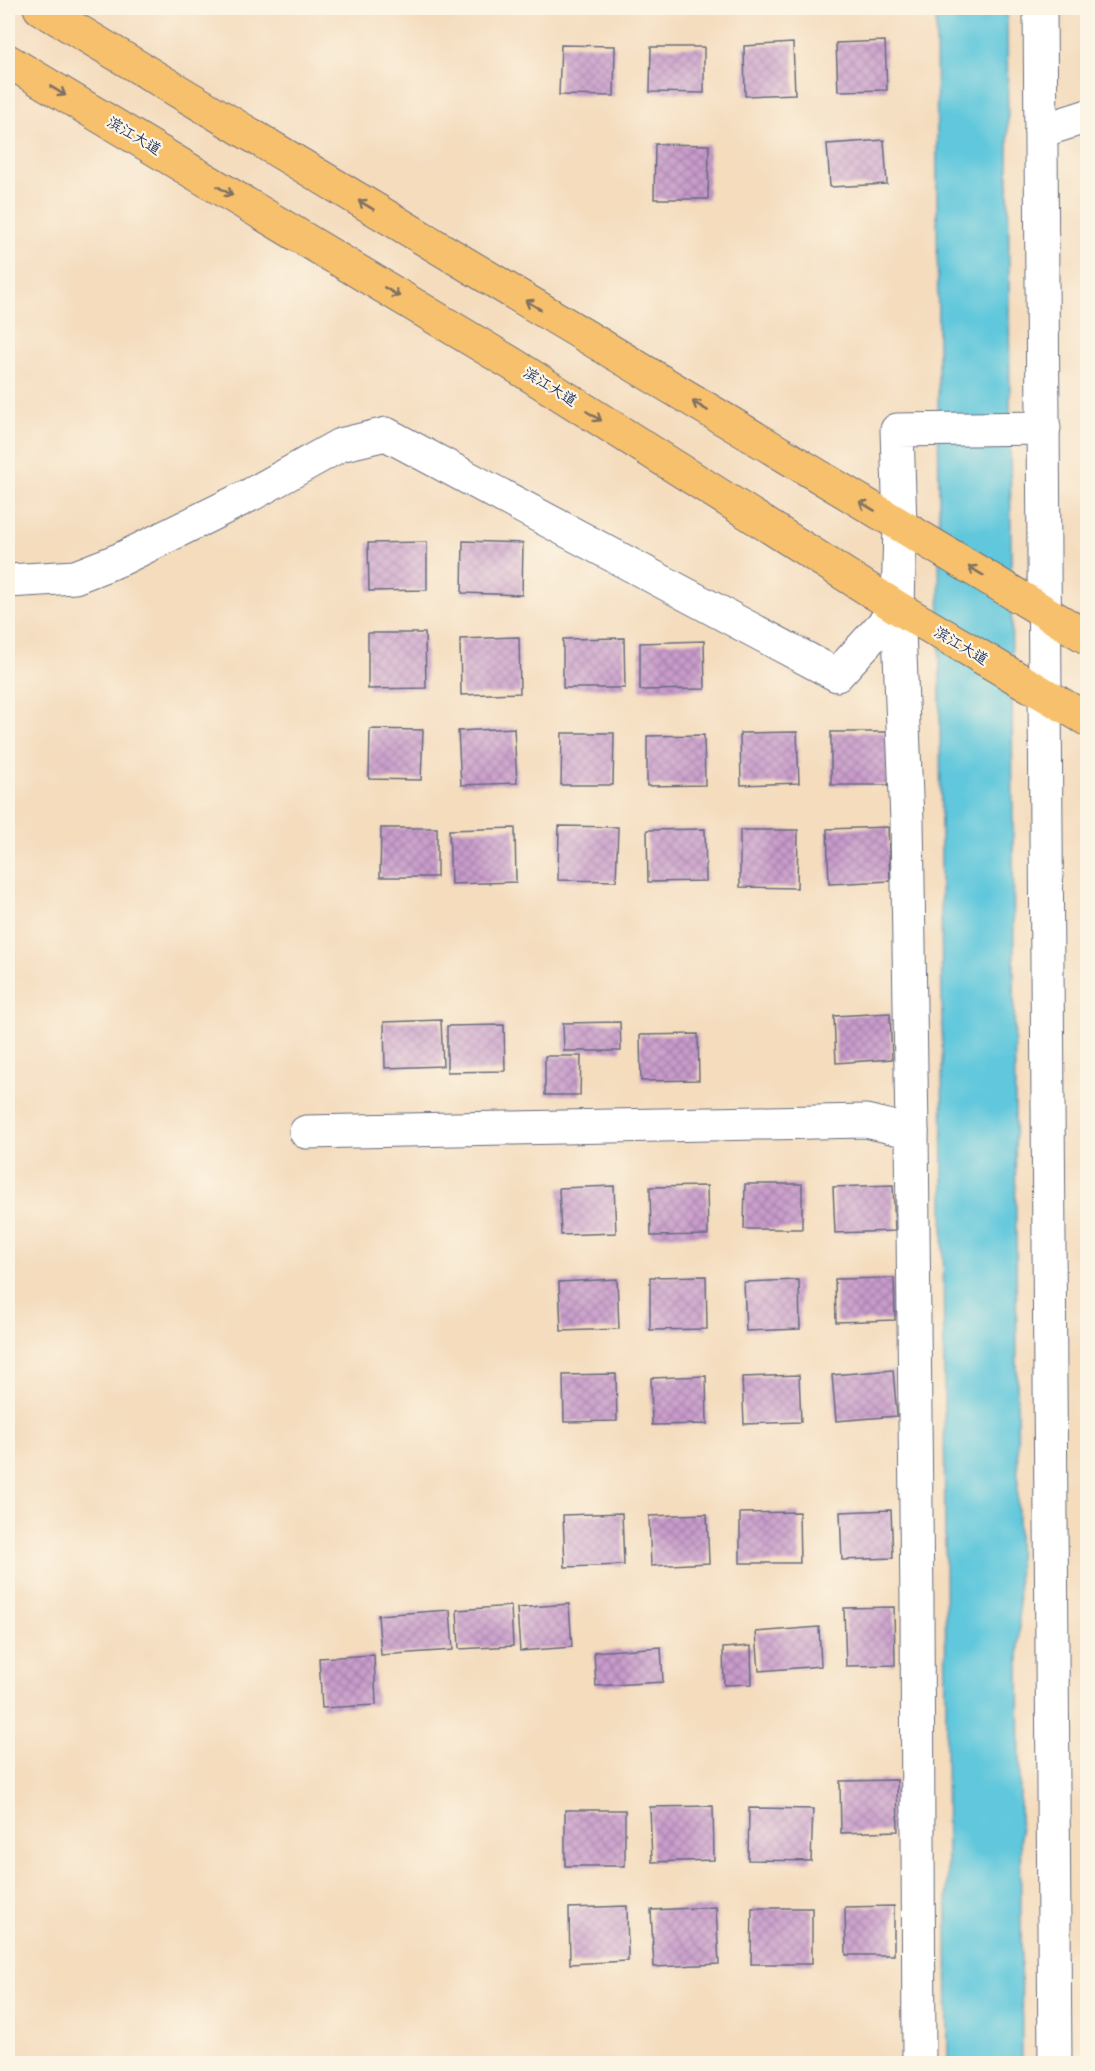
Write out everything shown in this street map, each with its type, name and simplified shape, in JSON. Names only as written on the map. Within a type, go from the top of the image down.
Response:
[{"type":"main road","points":[[40,8],[1088,638]]},
{"type":"main road","name":"滨江大道","points":[[8,61],[514,365],[898,608],[1088,720]]},
{"type":"street","points":[[1040,8],[1044,428],[1036,607],[1046,696],[1055,2064]]},
{"type":"street","points":[[1041,131],[1088,116]]},
{"type":"street","points":[[919,2064],[912,1132],[907,820],[898,608],[909,531],[897,430],[1044,428]]},
{"type":"street","points":[[8,581],[75,577],[121,559],[252,494],[340,445],[386,434],[837,675],[898,608]]},
{"type":"street","points":[[306,1132],[866,1121],[912,1132]]},
{"type":"water","points":[[936,8],[1007,8],[1022,2064],[948,2063]]},
{"type":"building","points":[[885,41],[887,90],[838,91],[836,43]]},
{"type":"building","points":[[793,43],[795,94],[745,96],[744,46]]},
{"type":"building","points":[[561,45],[615,46],[614,96],[559,95]]},
{"type":"building","points":[[651,47],[704,47],[704,93],[650,92]]},
{"type":"building","points":[[884,140],[887,184],[830,187],[827,144]]},
{"type":"building","points":[[655,144],[709,145],[708,199],[654,199]]},
{"type":"building","points":[[463,541],[523,543],[522,595],[462,593]]},
{"type":"building","points":[[427,542],[427,590],[369,591],[368,543]]},
{"type":"building","points":[[368,633],[425,633],[426,688],[368,689]]},
{"type":"building","points":[[519,637],[520,693],[461,695],[460,639]]},
{"type":"building","points":[[624,638],[625,688],[563,688],[563,639]]},
{"type":"building","points":[[704,641],[705,689],[640,690],[640,643]]},
{"type":"building","points":[[514,728],[517,783],[461,785],[458,731]]},
{"type":"building","points":[[370,729],[423,730],[421,780],[369,779]]},
{"type":"building","points":[[797,732],[799,783],[741,785],[740,733]]},
{"type":"building","points":[[831,732],[889,732],[889,785],[831,785]]},
{"type":"building","points":[[562,733],[614,733],[613,785],[561,785]]},
{"type":"building","points":[[704,735],[705,785],[647,786],[647,736]]},
{"type":"building","points":[[559,826],[618,827],[616,881],[558,880]]},
{"type":"building","points":[[888,827],[890,881],[829,884],[827,829]]},
{"type":"building","points":[[381,828],[437,828],[437,877],[380,877]]},
{"type":"building","points":[[515,828],[516,882],[451,884],[449,830]]},
{"type":"building","points":[[705,829],[706,881],[648,882],[647,830]]},
{"type":"building","points":[[740,830],[798,830],[797,888],[740,887]]},
{"type":"building","points":[[890,1013],[892,1059],[836,1063],[834,1016]]},
{"type":"building","points":[[441,1020],[443,1066],[385,1068],[384,1022]]},
{"type":"building","points":[[620,1022],[621,1051],[564,1051],[563,1023]]},
{"type":"building","points":[[504,1025],[505,1071],[447,1072],[447,1026]]},
{"type":"building","points":[[698,1034],[699,1080],[641,1081],[640,1035]]},
{"type":"building","points":[[545,1056],[581,1056],[580,1095],[545,1095]]},
{"type":"building","points":[[745,1184],[802,1184],[802,1229],[744,1229]]},
{"type":"building","points":[[893,1185],[895,1231],[835,1233],[833,1187]]},
{"type":"building","points":[[614,1186],[616,1233],[561,1235],[559,1188]]},
{"type":"building","points":[[707,1186],[708,1235],[651,1236],[650,1187]]},
{"type":"building","points":[[706,1276],[707,1329],[650,1330],[650,1277]]},
{"type":"building","points":[[894,1278],[895,1320],[836,1322],[835,1279]]},
{"type":"building","points":[[617,1279],[619,1329],[561,1331],[559,1282]]},
{"type":"building","points":[[799,1280],[800,1329],[746,1331],[744,1282]]},
{"type":"building","points":[[893,1370],[897,1416],[836,1421],[832,1375]]},
{"type":"building","points":[[616,1374],[617,1421],[564,1422],[563,1375]]},
{"type":"building","points":[[799,1375],[801,1422],[744,1424],[742,1377]]},
{"type":"building","points":[[706,1376],[707,1424],[652,1425],[651,1378]]},
{"type":"building","points":[[891,1510],[893,1558],[842,1560],[840,1512]]},
{"type":"building","points":[[799,1512],[800,1563],[740,1563],[740,1513]]},
{"type":"building","points":[[622,1513],[624,1565],[565,1567],[563,1515]]},
{"type":"building","points":[[707,1514],[709,1563],[651,1566],[649,1516]]},
{"type":"building","points":[[569,1604],[572,1647],[520,1651],[517,1608]]},
{"type":"building","points":[[511,1606],[513,1646],[459,1649],[457,1610]]},
{"type":"building","points":[[894,1607],[895,1665],[846,1666],[844,1608]]},
{"type":"building","points":[[450,1610],[453,1650],[381,1655],[378,1615]]},
{"type":"building","points":[[819,1627],[821,1666],[759,1671],[756,1632]]},
{"type":"building","points":[[751,1646],[752,1684],[724,1685],[723,1648]]},
{"type":"building","points":[[661,1647],[663,1682],[596,1686],[594,1652]]},
{"type":"building","points":[[374,1655],[376,1705],[322,1708],[319,1658]]},
{"type":"building","points":[[897,1780],[898,1831],[841,1833],[840,1781]]},
{"type":"building","points":[[713,1806],[714,1860],[652,1862],[650,1807]]},
{"type":"building","points":[[749,1808],[813,1809],[811,1861],[748,1860]]},
{"type":"building","points":[[565,1810],[625,1810],[625,1866],[565,1866]]},
{"type":"building","points":[[627,1906],[628,1961],[570,1964],[569,1908]]},
{"type":"building","points":[[894,1906],[894,1955],[846,1955],[845,1907]]},
{"type":"building","points":[[716,1907],[719,1964],[654,1967],[651,1910]]},
{"type":"building","points":[[752,1908],[812,1908],[812,1964],[751,1964]]}]
